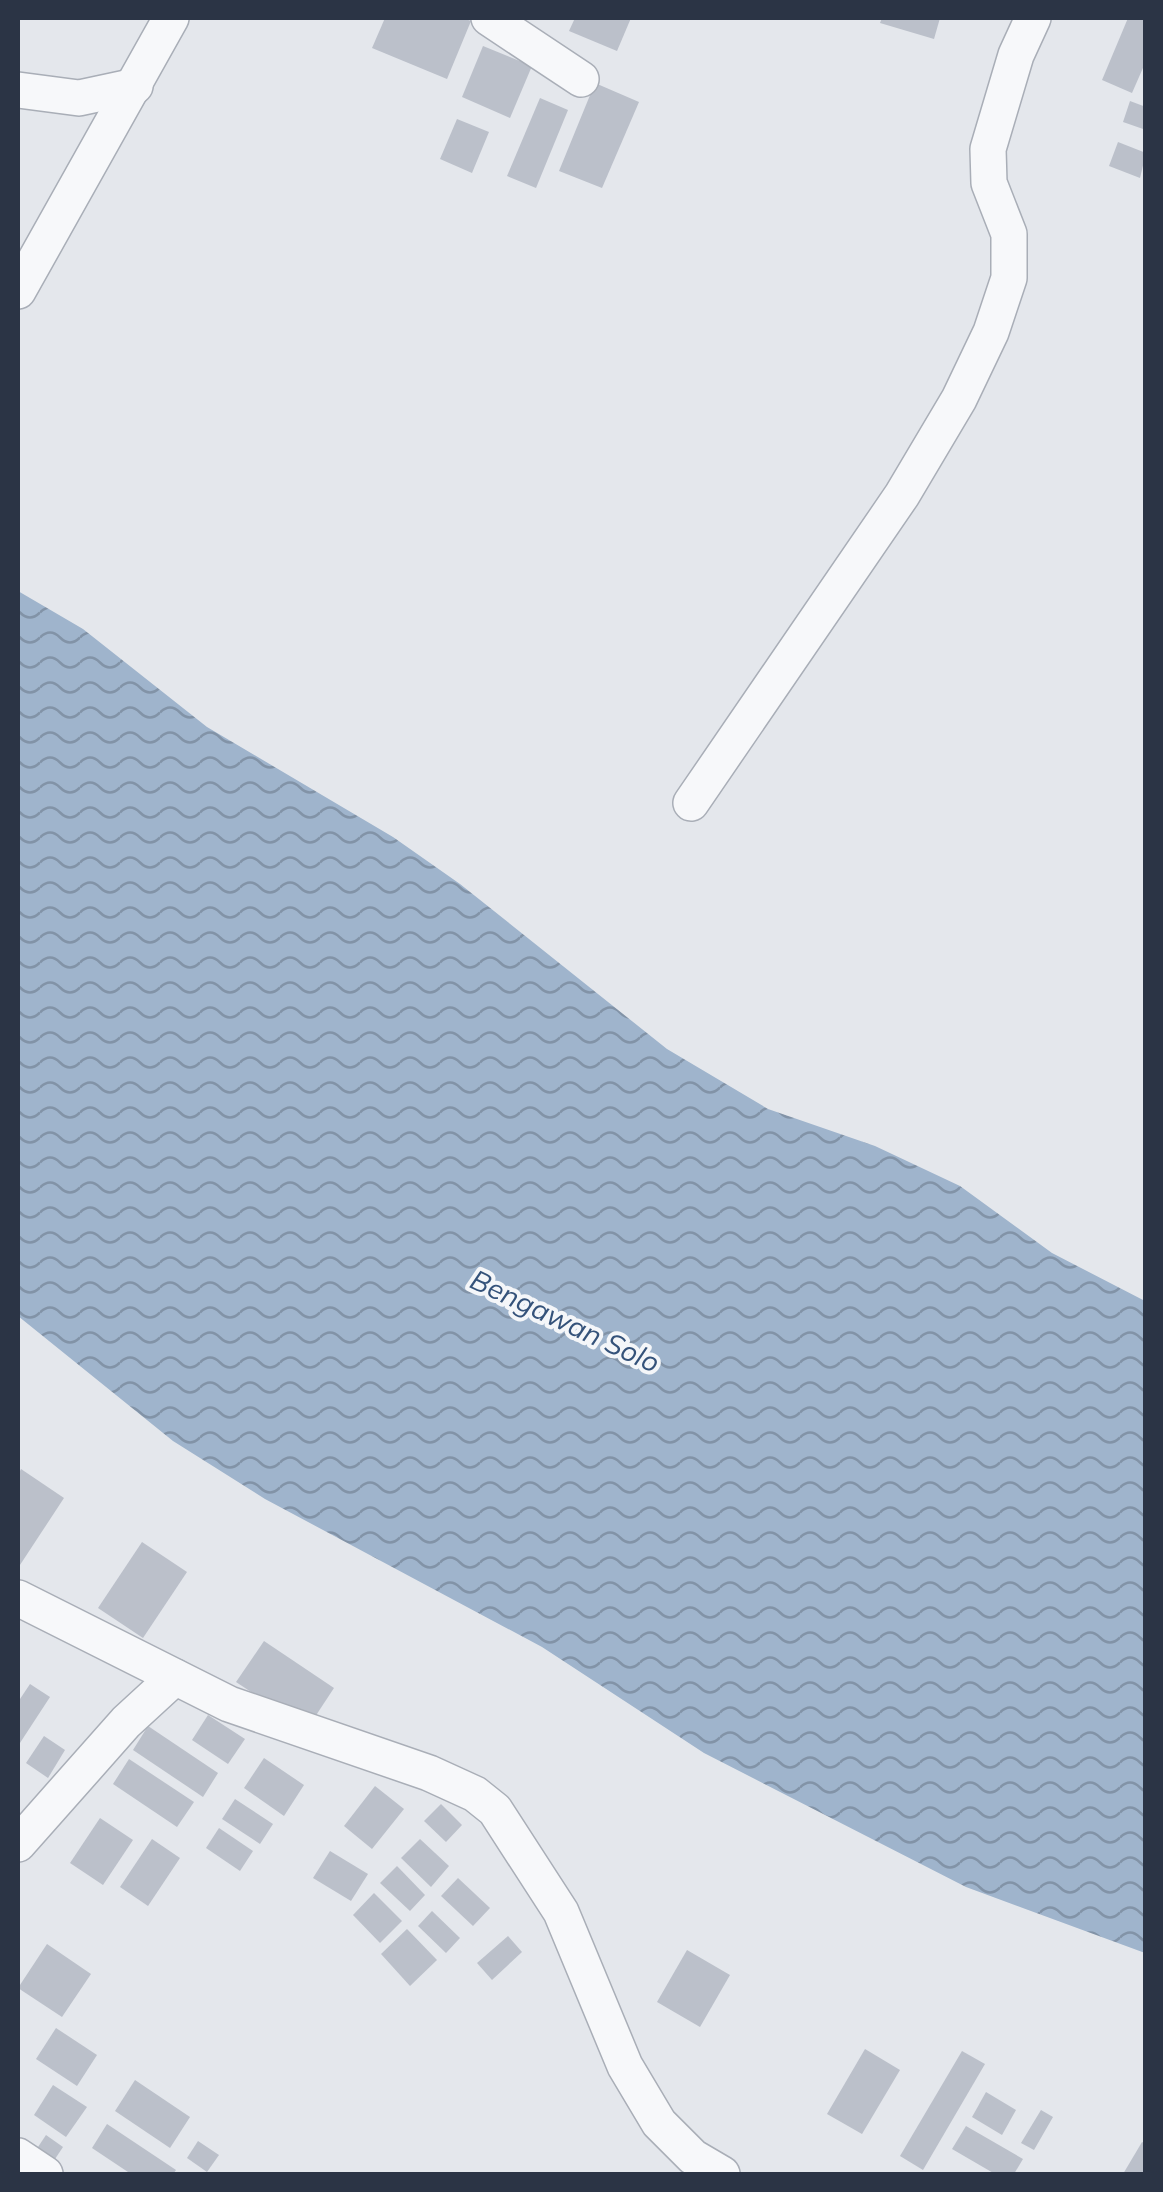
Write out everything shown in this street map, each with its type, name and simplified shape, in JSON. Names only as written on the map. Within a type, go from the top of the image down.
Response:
[{"type":"street","points":[[18,291],[171,18]]},
{"type":"street","points":[[489,18],[581,79]]},
{"type":"street","points":[[691,802],[902,495],[959,399],[991,332],[1009,278],[1009,234],[988,183],[988,149],[1016,55],[1032,18]]},
{"type":"street","points":[[18,90],[79,98],[135,86]]},
{"type":"street","points":[[18,1598],[229,1704],[430,1773],[475,1794],[495,1810],[562,1912],[625,2066],[659,2123],[693,2157],[722,2174]]},
{"type":"street","points":[[18,1844],[126,1722],[176,1677]]},
{"type":"street","points":[[18,2156],[45,2174]]},
{"type":"water","name":"Bengawan Solo","points":[[18,591],[83,629],[207,727],[393,837],[460,884],[667,1049],[768,1109],[875,1146],[960,1186],[1052,1253],[1145,1301],[1145,1953],[966,1887],[704,1753],[542,1647],[265,1499],[173,1441],[18,1316]]},
{"type":"building","points":[[385,18],[471,21],[447,79],[372,48]]},
{"type":"building","points":[[575,18],[631,18],[617,51],[569,31]]},
{"type":"building","points":[[882,18],[940,18],[934,39],[880,23]]},
{"type":"building","points":[[1128,18],[1146,20],[1146,61],[1132,93],[1102,80]]},
{"type":"building","points":[[483,46],[532,66],[510,118],[462,97]]},
{"type":"building","points":[[595,83],[639,102],[602,188],[559,171]]},
{"type":"building","points":[[540,98],[568,110],[536,188],[507,176]]},
{"type":"building","points":[[1130,101],[1146,107],[1146,130],[1123,122]]},
{"type":"building","points":[[457,119],[489,132],[472,173],[440,159]]},
{"type":"building","points":[[1118,142],[1146,153],[1140,178],[1109,166]]},
{"type":"building","points":[[21,1469],[64,1498],[18,1568],[18,1475]]},
{"type":"building","points":[[142,1542],[187,1572],[143,1638],[98,1608]]},
{"type":"building","points":[[264,1641],[334,1688],[307,1729],[236,1682]]},
{"type":"building","points":[[30,1684],[50,1697],[18,1746],[18,1702]]},
{"type":"building","points":[[208,1715],[245,1739],[228,1764],[192,1740]]},
{"type":"building","points":[[148,1726],[218,1773],[203,1797],[133,1750]]},
{"type":"building","points":[[44,1736],[65,1750],[48,1778],[26,1763]]},
{"type":"building","points":[[264,1758],[304,1785],[284,1816],[244,1788]]},
{"type":"building","points":[[129,1759],[194,1802],[177,1827],[113,1784]]},
{"type":"building","points":[[375,1786],[404,1809],[372,1849],[344,1826]]},
{"type":"building","points":[[235,1799],[273,1824],[260,1844],[222,1819]]},
{"type":"building","points":[[441,1804],[462,1825],[446,1842],[424,1821]]},
{"type":"building","points":[[100,1818],[133,1840],[103,1885],[70,1863]]},
{"type":"building","points":[[219,1828],[253,1851],[240,1871],[206,1848]]},
{"type":"building","points":[[152,1839],[180,1858],[148,1906],[120,1887]]},
{"type":"building","points":[[420,1839],[449,1866],[431,1887],[401,1858]]},
{"type":"building","points":[[330,1851],[368,1874],[351,1901],[313,1878]]},
{"type":"building","points":[[397,1866],[425,1895],[410,1911],[380,1883]]},
{"type":"building","points":[[458,1878],[490,1908],[473,1926],[441,1896]]},
{"type":"building","points":[[374,1893],[402,1921],[380,1943],[353,1915]]},
{"type":"building","points":[[432,1911],[460,1938],[446,1953],[418,1926]]},
{"type":"building","points":[[407,1929],[437,1960],[410,1986],[381,1954]]},
{"type":"building","points":[[508,1936],[522,1952],[492,1980],[477,1963]]},
{"type":"building","points":[[47,1944],[91,1974],[62,2017],[18,1988]]},
{"type":"building","points":[[687,1950],[730,1975],[700,2027],[657,2002]]},
{"type":"building","points":[[56,2028],[97,2055],[77,2086],[36,2059]]},
{"type":"building","points":[[865,2049],[900,2070],[862,2134],[827,2114]]},
{"type":"building","points":[[962,2051],[985,2064],[923,2170],[900,2156]]},
{"type":"building","points":[[135,2080],[190,2117],[170,2148],[115,2111]]},
{"type":"building","points":[[53,2085],[87,2107],[66,2137],[34,2115]]},
{"type":"building","points":[[986,2092],[1016,2110],[1002,2135],[972,2117]]},
{"type":"building","points":[[1041,2110],[1053,2117],[1034,2150],[1021,2143]]},
{"type":"building","points":[[107,2124],[176,2170],[173,2174],[131,2174],[92,2148]]},
{"type":"building","points":[[966,2126],[1023,2159],[1014,2174],[995,2174],[952,2149]]},
{"type":"building","points":[[46,2135],[63,2147],[53,2162],[36,2150]]},
{"type":"building","points":[[198,2141],[219,2155],[207,2172],[187,2158]]},
{"type":"building","points":[[1142,2142],[1146,2144],[1146,2174],[1123,2174]]}]
